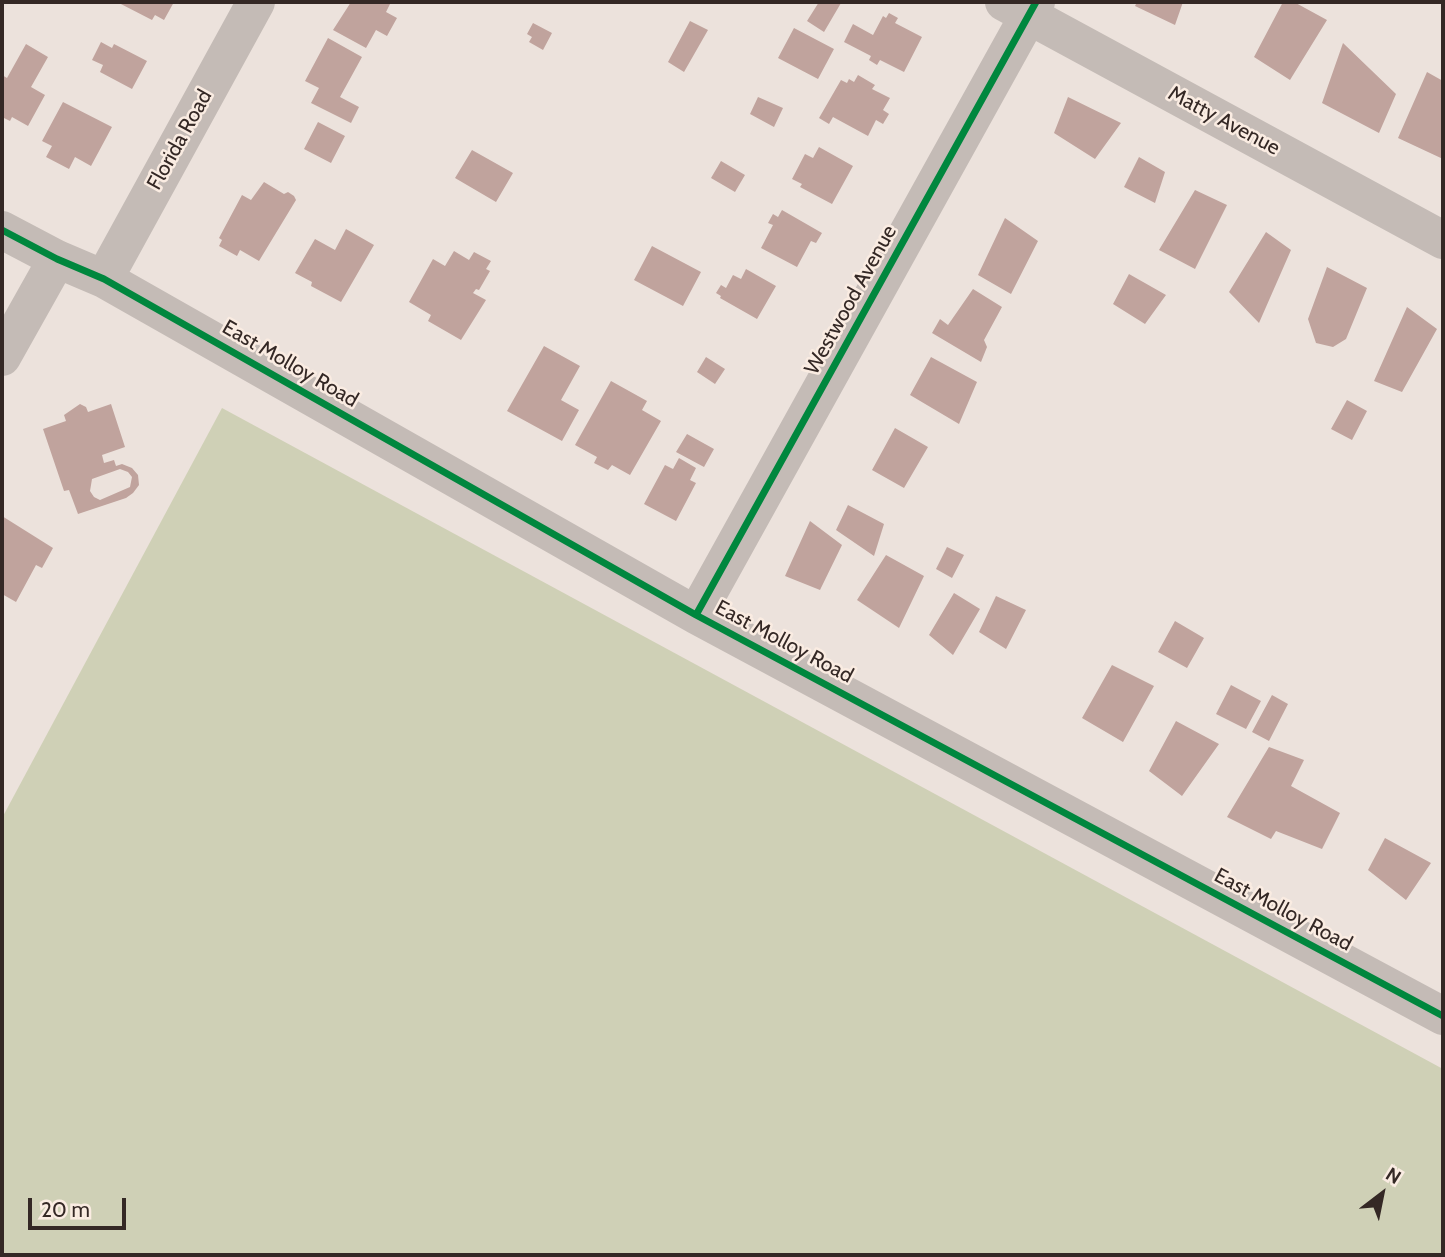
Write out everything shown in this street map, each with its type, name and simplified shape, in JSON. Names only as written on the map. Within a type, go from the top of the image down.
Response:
[{"type":"street","name":"Florida Road","points":[[104,279],[256,2]]},
{"type":"street","name":"Matty Avenue","points":[[1023,6],[1443,240]]},
{"type":"street","name":"Westwood Avenue","points":[[696,615],[1023,6]]},
{"type":"street","name":"East Molloy Road","points":[[2,230],[57,259],[104,279],[696,615],[1443,1016]]},
{"type":"street","points":[[2,357],[57,259]]},
{"type":"green space","points":[[222,408],[1443,1069],[1443,1255],[2,1255],[2,818]]},
{"type":"building","points":[[117,2],[174,2],[164,20],[155,15],[152,20]]},
{"type":"building","points":[[351,2],[391,2],[386,12],[397,18],[387,36],[376,30],[366,48],[333,30]]},
{"type":"building","points":[[819,2],[841,3],[824,32],[807,21]]},
{"type":"building","points":[[1137,2],[1183,2],[1175,25],[1135,6]]},
{"type":"building","points":[[1283,2],[1294,2],[1327,20],[1290,80],[1254,57]]},
{"type":"building","points":[[889,13],[898,18],[895,23],[922,37],[904,72],[880,60],[877,65],[869,60],[871,56],[844,42],[853,24],[873,35],[883,16],[886,18]]},
{"type":"building","points":[[690,21],[708,30],[684,72],[668,62]]},
{"type":"building","points":[[533,23],[552,33],[543,50],[529,42],[532,37],[527,34]]},
{"type":"building","points":[[794,28],[834,49],[818,79],[778,58]]},
{"type":"building","points":[[328,38],[362,57],[340,97],[359,107],[351,123],[311,103],[319,88],[305,81]]},
{"type":"building","points":[[101,42],[112,48],[114,44],[147,61],[132,89],[100,72],[103,65],[92,60]]},
{"type":"building","points":[[1343,43],[1396,94],[1379,133],[1322,103]]},
{"type":"building","points":[[26,44],[48,57],[31,87],[45,95],[28,126],[12,117],[10,121],[2,117],[2,75],[7,78]]},
{"type":"building","points":[[1427,72],[1443,81],[1443,159],[1398,138]]},
{"type":"building","points":[[858,75],[875,85],[872,89],[890,98],[883,110],[889,114],[883,124],[876,120],[868,136],[833,117],[829,124],[819,118],[841,80],[847,83],[849,79],[854,82]]},
{"type":"building","points":[[758,97],[783,108],[774,127],[750,114]]},
{"type":"building","points":[[1068,97],[1121,123],[1095,159],[1054,133]]},
{"type":"building","points":[[63,102],[112,127],[91,166],[75,157],[69,169],[46,157],[52,146],[42,141]]},
{"type":"building","points":[[318,122],[345,136],[331,163],[304,149]]},
{"type":"building","points":[[819,147],[853,166],[832,204],[800,187],[802,184],[792,179],[805,154],[813,158]]},
{"type":"building","points":[[472,150],[513,173],[496,202],[455,178]]},
{"type":"building","points":[[1139,157],[1165,172],[1155,203],[1124,187]]},
{"type":"building","points":[[721,161],[745,175],[735,192],[711,178]]},
{"type":"building","points":[[264,182],[284,194],[288,192],[296,200],[259,261],[240,250],[237,256],[219,246],[222,240],[219,238],[242,195],[251,200]]},
{"type":"building","points":[[1195,190],[1227,205],[1195,269],[1159,250]]},
{"type":"building","points":[[782,210],[822,233],[816,243],[811,241],[797,267],[761,248],[773,225],[768,223],[773,214],[778,217]]},
{"type":"building","points":[[1005,218],[1038,241],[1011,294],[978,275]]},
{"type":"building","points":[[346,229],[374,245],[341,302],[311,286],[312,282],[295,273],[315,239],[335,250]]},
{"type":"building","points":[[1266,232],[1291,250],[1259,323],[1229,292]]},
{"type":"building","points":[[652,246],[701,272],[683,306],[634,280]]},
{"type":"building","points":[[454,251],[469,260],[474,252],[491,261],[486,269],[490,271],[479,290],[476,289],[473,293],[486,300],[461,340],[428,321],[431,315],[409,302],[433,259],[445,266]]},
{"type":"building","points":[[1327,267],[1367,288],[1346,339],[1333,347],[1316,343],[1308,319]]},
{"type":"building","points":[[746,269],[776,286],[757,319],[716,293],[721,285],[726,288],[733,275],[741,279]]},
{"type":"building","points":[[1129,274],[1166,295],[1145,324],[1113,304]]},
{"type":"building","points":[[973,289],[1002,307],[984,340],[987,347],[981,362],[932,333],[940,319],[948,325]]},
{"type":"building","points":[[1407,307],[1437,329],[1402,392],[1374,381]]},
{"type":"building","points":[[544,346],[580,366],[561,400],[579,410],[562,441],[507,411]]},
{"type":"building","points":[[706,357],[725,369],[715,384],[697,372]]},
{"type":"building","points":[[931,357],[977,382],[959,424],[910,395]]},
{"type":"building","points":[[611,381],[647,401],[642,410],[661,421],[630,475],[612,465],[608,470],[594,463],[597,457],[575,445]]},
{"type":"building","points":[[1347,400],[1367,411],[1352,440],[1331,429]]},
{"type":"building","points":[[80,404],[86,407],[88,412],[111,404],[125,447],[102,455],[104,463],[114,460],[116,466],[122,464],[132,468],[138,475],[139,485],[133,493],[126,498],[78,514],[69,490],[64,491],[43,429],[66,421],[64,415]],"holes":[[[120,469],[132,477],[130,487],[100,500],[90,491],[92,479]]]},
{"type":"building","points":[[895,428],[928,447],[904,488],[872,470]]},
{"type":"building","points":[[687,434],[714,449],[704,467],[676,452]]},
{"type":"building","points":[[679,458],[696,468],[690,480],[696,483],[676,521],[644,504],[665,465],[673,469]]},
{"type":"building","points":[[848,505],[884,524],[874,556],[836,530]]},
{"type":"building","points":[[2,516],[53,548],[42,568],[36,565],[16,602],[2,594]]},
{"type":"building","points":[[810,521],[842,545],[820,590],[785,576]]},
{"type":"building","points":[[947,547],[964,555],[952,578],[936,569]]},
{"type":"building","points":[[886,555],[924,576],[899,628],[857,600]]},
{"type":"building","points":[[954,593],[980,609],[953,655],[929,635]]},
{"type":"building","points":[[996,596],[1026,610],[1006,649],[979,632]]},
{"type":"building","points":[[1175,621],[1204,638],[1187,668],[1158,652]]},
{"type":"building","points":[[1112,665],[1154,686],[1123,742],[1082,718]]},
{"type":"building","points":[[1231,685],[1261,701],[1246,729],[1216,714]]},
{"type":"building","points":[[1272,695],[1288,704],[1269,741],[1252,732]]},
{"type":"building","points":[[1176,721],[1219,744],[1182,796],[1149,771]]},
{"type":"building","points":[[1269,747],[1304,760],[1291,786],[1340,813],[1322,849],[1276,831],[1271,839],[1227,817]]},
{"type":"building","points":[[1385,838],[1431,863],[1406,900],[1368,870]]},
{"type":"cycle path","points":[[696,615],[1036,2]]},
{"type":"cycle path","points":[[2,230],[57,259],[104,279],[696,615],[1443,1016]]}]
